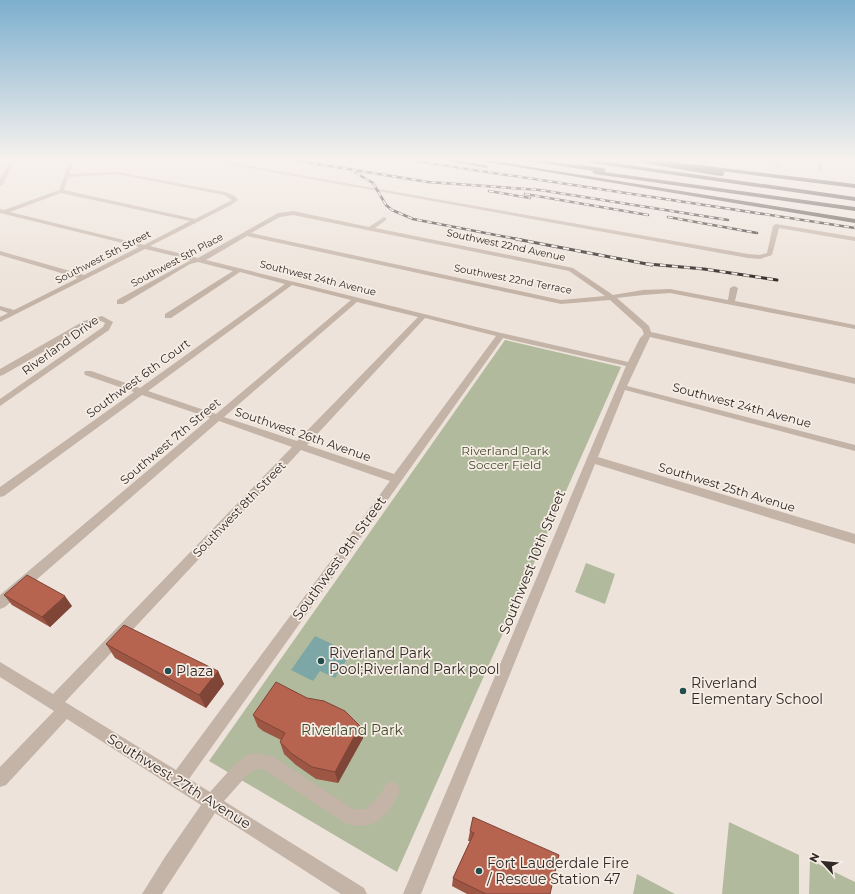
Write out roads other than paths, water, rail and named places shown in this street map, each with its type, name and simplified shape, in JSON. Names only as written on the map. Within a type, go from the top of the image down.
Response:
[{"type":"highway","points":[[730,202],[752,205]]},
{"type":"highway","points":[[732,202],[855,221]]},
{"type":"highway","points":[[774,202],[855,213]]},
{"type":"highway","points":[[818,202],[855,207]]},
{"type":"highway","points":[[820,202],[855,207]]},
{"type":"highway","points":[[821,202],[855,207]]},
{"type":"street","points":[[2,212],[30,202]]},
{"type":"street","points":[[112,202],[196,221]]},
{"type":"street","name":"Southwest 5th Street","points":[[0,320],[232,202]]},
{"type":"street","points":[[441,202],[739,255],[764,256],[772,252],[776,226],[855,239]]},
{"type":"street","name":"Southwest 24th Avenue","points":[[2,212],[501,335],[631,365]]},
{"type":"street","name":"Southwest 22nd Avenue","points":[[286,213],[371,228],[571,269],[582,275],[611,297]]},
{"type":"street","name":"Southwest 5th Place","points":[[120,302],[188,263],[199,260],[278,215],[286,213]]},
{"type":"street","points":[[371,228],[384,219]]},
{"type":"street","name":"Southwest 22nd Terrace","points":[[246,234],[561,302],[576,302],[611,297]]},
{"type":"street","points":[[0,253],[83,277]]},
{"type":"street","points":[[168,316],[239,270]]},
{"type":"street","name":"Southwest 6th Court","points":[[0,493],[291,283]]},
{"type":"street","points":[[731,302],[734,288]]},
{"type":"street","points":[[611,297],[649,290],[663,291],[731,302],[855,327]]},
{"type":"street","points":[[611,297],[646,328],[648,334],[855,381]]},
{"type":"street","name":"Southwest 7th Street","points":[[0,603],[356,299]]},
{"type":"street","points":[[0,308],[15,313]]},
{"type":"street","name":"Southwest 8th Street","points":[[0,779],[60,707],[299,446],[424,315]]},
{"type":"street","name":"Riverland Drive","points":[[0,373],[87,323],[102,318],[109,322],[106,328],[0,403]]},
{"type":"street","name":"Southwest 10th Street","points":[[412,894],[631,365],[644,338],[648,334]]},
{"type":"street","name":"Southwest 9th Street","points":[[178,781],[501,335]]},
{"type":"street","name":"Southwest 26th Avenue","points":[[88,373],[396,479]]},
{"type":"street","name":"Southwest 24th Avenue","points":[[622,387],[855,448]]},
{"type":"street","name":"Southwest 25th Avenue","points":[[592,459],[855,539]]},
{"type":"street","name":"Southwest 27th Avenue","points":[[0,669],[358,894]]},
{"type":"street","points":[[150,894],[213,802],[243,767],[255,760],[268,763],[351,817],[369,818],[386,801],[392,790]]},
{"type":"water","name":"Riverland Park Pool;Riverland Park pool","points":[[315,636],[351,653],[335,678],[320,671],[313,681],[291,670]]},
{"type":"railway","points":[[384,202],[392,210],[413,219],[522,240]]},
{"type":"railway","points":[[570,202],[648,215]]},
{"type":"railway","points":[[613,202],[728,220]]},
{"type":"railway","points":[[683,202],[855,228]]},
{"type":"railway","points":[[668,217],[757,233]]},
{"type":"railway","points":[[516,239],[652,265]]},
{"type":"railway","points":[[648,264],[704,269],[777,280]]},
{"type":"place","name":"Riverland Park Pool;Riverland Park pool","points":[[321,661]]},
{"type":"place","name":"Plaza","points":[[168,671]]},
{"type":"place","name":"Riverland Elementary School","points":[[683,691]]},
{"type":"place","name":"Fort Lauderdale Fire / Rescue Station 47","points":[[479,871]]},
{"type":"park label","name":"Riverland Park Soccer Field","points":[[505,457]]},
{"type":"park label","name":"Riverland Park","points":[[352,730]]}]
